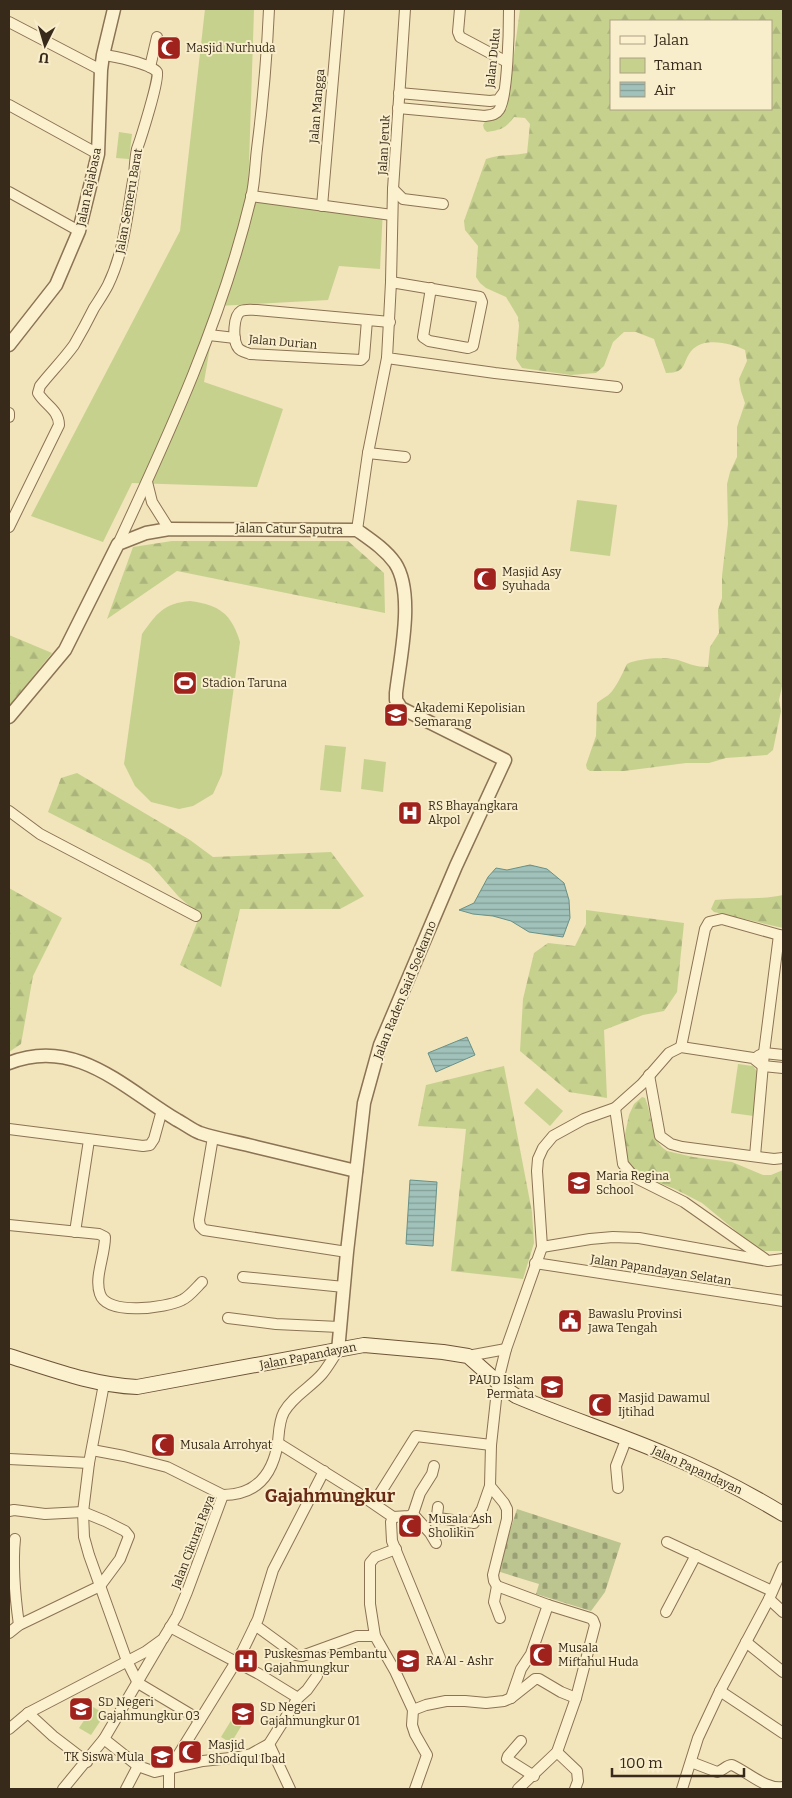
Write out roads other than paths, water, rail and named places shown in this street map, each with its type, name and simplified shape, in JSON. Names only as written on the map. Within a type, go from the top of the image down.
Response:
[{"type":"main road","name":"Jalan Papandayan","points":[[9,1356],[104,1384],[137,1387],[364,1345],[468,1356],[516,1396],[663,1453],[710,1474],[757,1498],[783,1514]]},
{"type":"street","name":"Jalan Rajabasa","points":[[9,345],[56,285],[79,231],[98,154],[103,54],[114,9]]},
{"type":"street","points":[[9,717],[65,650],[118,544],[209,335],[231,268],[251,196],[262,116],[270,9]]},
{"type":"street","name":"Jalan Mangga","points":[[322,206],[339,9]]},
{"type":"street","name":"Jalan Jeruk","points":[[357,530],[368,453],[387,358],[390,322],[393,189],[405,9]]},
{"type":"street","points":[[460,9],[458,32],[460,37],[507,62]]},
{"type":"street","name":"Jalan Duku","points":[[399,93],[490,101],[498,100],[504,91],[509,9]]},
{"type":"street","points":[[9,22],[102,70]]},
{"type":"street","points":[[103,54],[150,67],[157,37]]},
{"type":"street","name":"Jalan Semeru Barat","points":[[9,527],[58,425],[59,420],[38,393],[40,386],[74,345],[108,286],[118,261],[128,221],[129,194],[135,160],[157,83],[158,76],[156,71],[150,67]]},
{"type":"street","points":[[398,108],[485,116],[495,114],[500,110],[504,91]]},
{"type":"street","points":[[9,105],[98,154]]},
{"type":"street","points":[[393,189],[403,199],[443,204]]},
{"type":"street","points":[[9,192],[79,231]]},
{"type":"street","points":[[251,196],[392,215]]},
{"type":"street","points":[[391,282],[431,288],[474,296],[482,299],[471,348],[428,341],[423,337],[431,288]]},
{"type":"street","name":"Jalan Durian","points":[[367,320],[366,352],[361,360],[250,354],[237,347],[235,338],[236,318],[244,310],[367,320],[390,322]]},
{"type":"street","points":[[209,335],[235,338]]},
{"type":"street","points":[[387,358],[617,387]]},
{"type":"street","points":[[9,413],[9,418]]},
{"type":"street","points":[[368,453],[405,457]]},
{"type":"street","points":[[146,482],[152,502],[169,529]]},
{"type":"street","name":"Jalan Catur Saputra","points":[[118,544],[146,533],[169,529],[357,530],[374,541],[388,555],[400,574],[403,585],[405,617],[396,693],[396,700],[401,708],[505,760]]},
{"type":"street","name":"Jalan Raden Said Soekarno","points":[[338,1351],[347,1252],[366,1095],[380,1045],[456,866],[505,760]]},
{"type":"street","points":[[9,811],[40,834],[196,916]]},
{"type":"street","points":[[681,1047],[705,929],[709,922],[722,919],[781,936],[764,1053],[755,1156]]},
{"type":"street","points":[[438,1507],[438,1518],[474,1523],[482,1509],[490,1486],[491,1445],[498,1381],[506,1349],[542,1247],[537,1164],[543,1148],[553,1136],[584,1118],[615,1108],[669,1053],[681,1047],[752,1058],[763,1066],[783,1068]]},
{"type":"street","points":[[752,1058],[764,1053],[783,1054]]},
{"type":"street","points":[[9,1063],[20,1059],[44,1056],[68,1057],[95,1067],[128,1086],[198,1132],[356,1171]]},
{"type":"street","points":[[649,1075],[660,1136],[671,1144],[682,1147],[783,1158]]},
{"type":"street","points":[[615,1108],[623,1164],[634,1177],[684,1202],[768,1261]]},
{"type":"street","points":[[9,1129],[143,1146],[150,1145],[154,1140],[162,1110]]},
{"type":"street","points":[[213,1137],[200,1220],[200,1226],[204,1230],[347,1252]]},
{"type":"street","points":[[75,1232],[89,1140]]},
{"type":"street","points":[[9,1225],[99,1234],[105,1237],[98,1285],[102,1299],[107,1304],[126,1308],[163,1307],[184,1300],[202,1282]]},
{"type":"street","points":[[542,1247],[590,1239],[613,1237],[639,1238],[768,1261],[783,1259]]},
{"type":"street","name":"Jalan Papandayan Selatan","points":[[535,1263],[783,1301]]},
{"type":"street","points":[[243,1277],[344,1287]]},
{"type":"street","points":[[228,1318],[276,1324],[340,1327]]},
{"type":"street","points":[[468,1356],[506,1349]]},
{"type":"street","name":"Jalan Cikurai Raya","points":[[63,1789],[104,1739],[170,1627],[187,1592],[223,1495],[237,1495],[252,1489],[269,1471],[278,1443],[283,1413],[290,1402],[322,1374],[338,1351]]},
{"type":"street","points":[[104,1384],[89,1463],[83,1512],[84,1537],[88,1555],[127,1661],[138,1683],[200,1720]]},
{"type":"street","points":[[374,1503],[416,1436],[491,1445]]},
{"type":"street","points":[[618,1488],[616,1466],[626,1440]]},
{"type":"street","points":[[278,1443],[393,1517],[409,1516],[412,1514],[420,1493],[432,1474],[434,1466]]},
{"type":"street","points":[[92,1450],[167,1467],[223,1495]]},
{"type":"street","points":[[9,1459],[89,1463]]},
{"type":"street","points":[[169,1789],[169,1770],[236,1662],[255,1625],[274,1570],[324,1471]]},
{"type":"street","points":[[490,1486],[507,1509],[507,1519],[493,1575],[497,1586],[548,1606],[590,1618],[593,1620],[594,1625],[576,1698],[558,1752],[518,1789]]},
{"type":"street","points":[[9,1511],[45,1514],[83,1512],[105,1521],[125,1532],[128,1536],[120,1559],[100,1586],[19,1625],[9,1633]]},
{"type":"street","points":[[412,1514],[430,1533],[436,1543]]},
{"type":"street","points":[[393,1517],[391,1532],[396,1549],[414,1598],[440,1658]]},
{"type":"street","points":[[15,1539],[14,1587],[19,1625]]},
{"type":"street","points":[[667,1542],[696,1555],[770,1595],[783,1612]]},
{"type":"street","points":[[396,1549],[374,1557],[370,1562],[370,1604],[376,1636],[413,1710],[412,1725],[427,1755],[415,1789]]},
{"type":"street","points":[[666,1612],[696,1555]]},
{"type":"street","points":[[682,1789],[698,1738],[783,1567]]},
{"type":"street","points":[[497,1586],[494,1602],[500,1618]]},
{"type":"street","points":[[510,1698],[521,1669],[534,1646],[548,1606]]},
{"type":"street","points":[[255,1625],[296,1655],[302,1656],[357,1636],[376,1636]]},
{"type":"street","points":[[170,1627],[259,1674],[298,1698]]},
{"type":"street","name":"Jalan Cikurai Raya","points":[[9,1729],[28,1713],[145,1652],[163,1639]]},
{"type":"street","points":[[746,1642],[783,1672]]},
{"type":"street","points":[[104,1739],[138,1766],[155,1772],[203,1761],[239,1757],[260,1750],[269,1744],[298,1698],[307,1690],[317,1676]]},
{"type":"street","points":[[413,1710],[446,1701],[497,1703],[510,1698],[539,1678],[561,1692],[576,1698]]},
{"type":"street","points":[[720,1691],[783,1733]]},
{"type":"street","points":[[28,1713],[53,1736],[87,1762]]},
{"type":"street","points":[[521,1741],[507,1759],[534,1776]]},
{"type":"street","points":[[269,1744],[290,1789]]},
{"type":"street","points":[[558,1752],[577,1771],[578,1782],[576,1789]]},
{"type":"street","points":[[691,1762],[717,1772],[732,1765],[776,1788],[783,1787]]},
{"type":"street","points":[[126,1789],[138,1766]]},
{"type":"water","points":[[530,865],[547,869],[564,883],[569,900],[570,918],[563,937],[529,932],[511,921],[459,910],[474,903],[488,877],[496,868],[507,870]]},
{"type":"water","points":[[467,1037],[475,1055],[436,1072],[428,1053]]},
{"type":"water","points":[[410,1180],[437,1182],[433,1246],[406,1244]]},
{"type":"place","name":"Masjid Nurhuda","points":[[169,48]]},
{"type":"place","name":"Masjid Asy Syuhada","points":[[485,579]]},
{"type":"place","name":"Stadion Taruna","points":[[185,683]]},
{"type":"place","name":"Akademi Kepolisian Semarang","points":[[396,715]]},
{"type":"place","name":"RS Bhayangkara Akpol","points":[[410,813]]},
{"type":"place","name":"Maria Regina School","points":[[579,1183]]},
{"type":"place","name":"Bawaslu Provinsi Jawa Tengah","points":[[570,1321]]},
{"type":"place","name":"PAUD Islam Permata","points":[[552,1387]]},
{"type":"place","name":"Masjid Dawamul Ijtihad","points":[[600,1405]]},
{"type":"place","name":"Musala Arrohyat","points":[[163,1445]]},
{"type":"place","name":"Musala Ash Sholikin","points":[[410,1526]]},
{"type":"place","name":"Musala Miftahul Huda","points":[[541,1655]]},
{"type":"place","name":"Puskesmas Pembantu Gajahmungkur","points":[[246,1661]]},
{"type":"place","name":"RA Al - Ashr","points":[[408,1661]]},
{"type":"place","name":"SD Negeri Gajahmungkur 03","points":[[81,1709]]},
{"type":"place","name":"SD Negeri Gajahmungkur 01","points":[[243,1714]]},
{"type":"place","name":"Masjid Shodiqul Ibad","points":[[190,1752]]},
{"type":"place","name":"TK Siswa Mula","points":[[162,1757]]},
{"type":"district","name":"Gajahmungkur","points":[[330,1496]]}]
